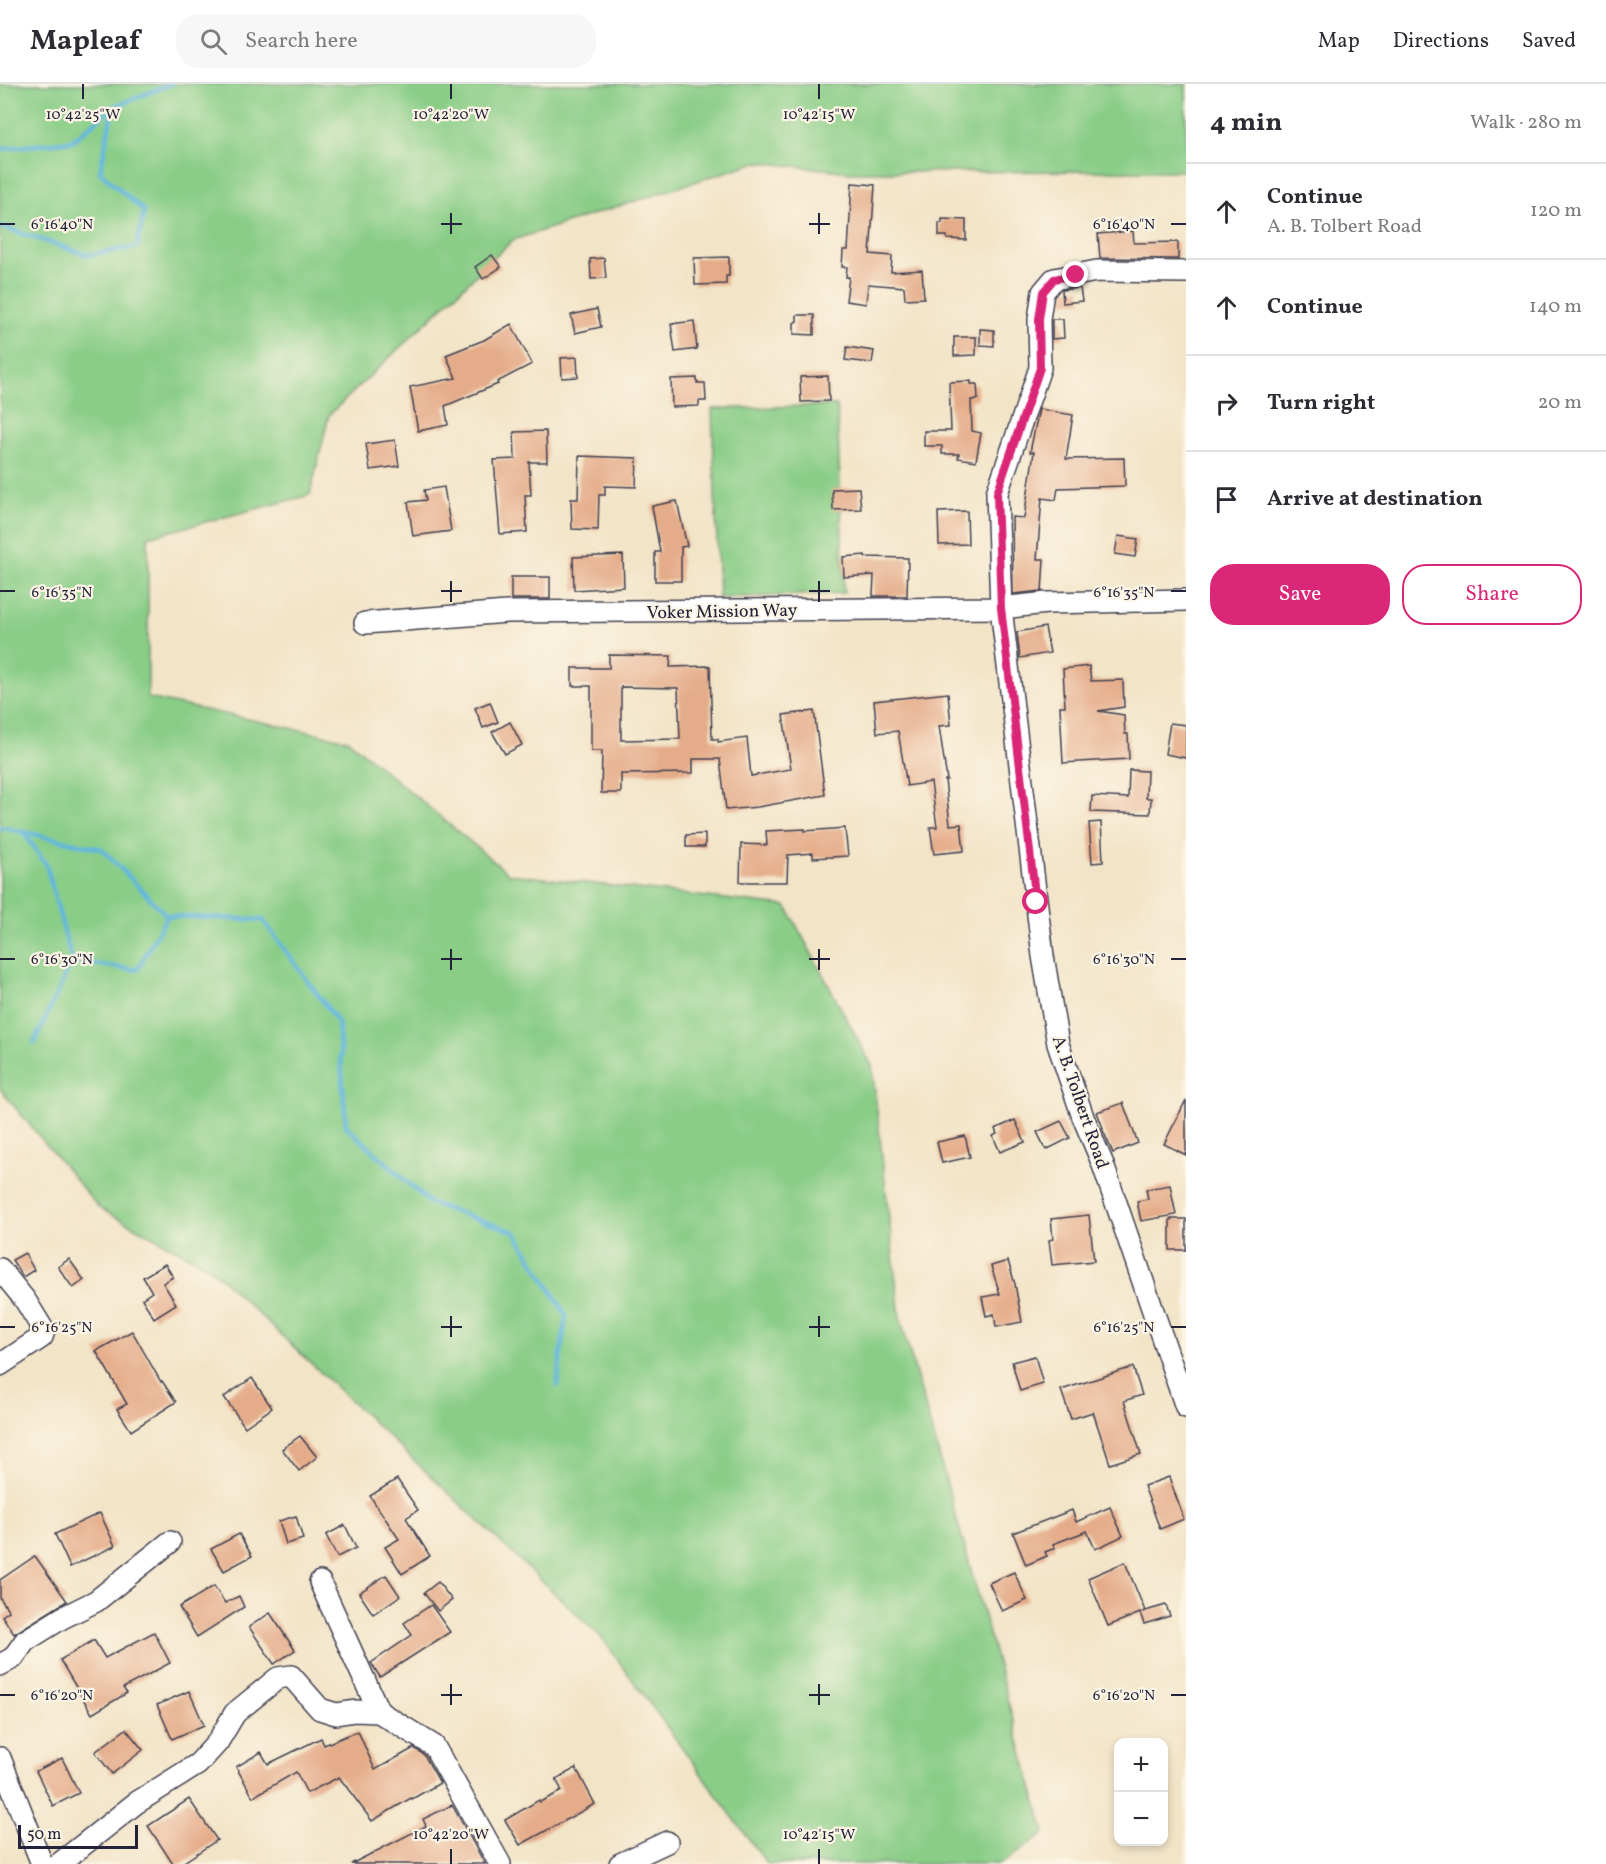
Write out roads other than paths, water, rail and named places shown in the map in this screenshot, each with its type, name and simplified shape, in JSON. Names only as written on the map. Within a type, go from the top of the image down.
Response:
[{"type":"street","name":"A. B. Tolbert Road","points":[[1186,272],[1097,271],[1054,279],[1043,292],[1039,319],[1040,368],[997,493],[1001,608],[1043,956],[1058,1044],[1083,1117],[1102,1162],[1186,1407]]},
{"type":"street","name":"Voker Mission Way","points":[[365,623],[507,612],[1001,608],[1047,603],[1186,600]]},
{"type":"street","points":[[0,1269],[25,1300],[45,1331],[42,1337],[0,1365]]},
{"type":"street","points":[[0,1665],[13,1658],[25,1641],[62,1618],[96,1601],[170,1542]]},
{"type":"street","points":[[320,1582],[379,1712]]},
{"type":"street","points":[[59,1864],[136,1803],[198,1764],[217,1743],[235,1713],[278,1678],[291,1676],[320,1709],[336,1714],[355,1711],[379,1712],[434,1746],[500,1864]]},
{"type":"street","points":[[0,1758],[42,1864]]},
{"type":"street","points":[[620,1864],[667,1842]]},
{"type":"waterway","points":[[0,149],[72,141],[113,107],[171,84]]},
{"type":"waterway","points":[[0,226],[87,255],[137,247],[144,211],[100,172],[113,107]]},
{"type":"waterway","points":[[0,827],[102,849],[167,916],[263,920],[338,1022],[346,1126],[430,1203],[515,1232],[566,1315],[557,1386]]},
{"type":"waterway","points":[[23,832],[46,864],[72,961],[34,1043]]},
{"type":"waterway","points":[[72,961],[137,970],[167,916]]}]
